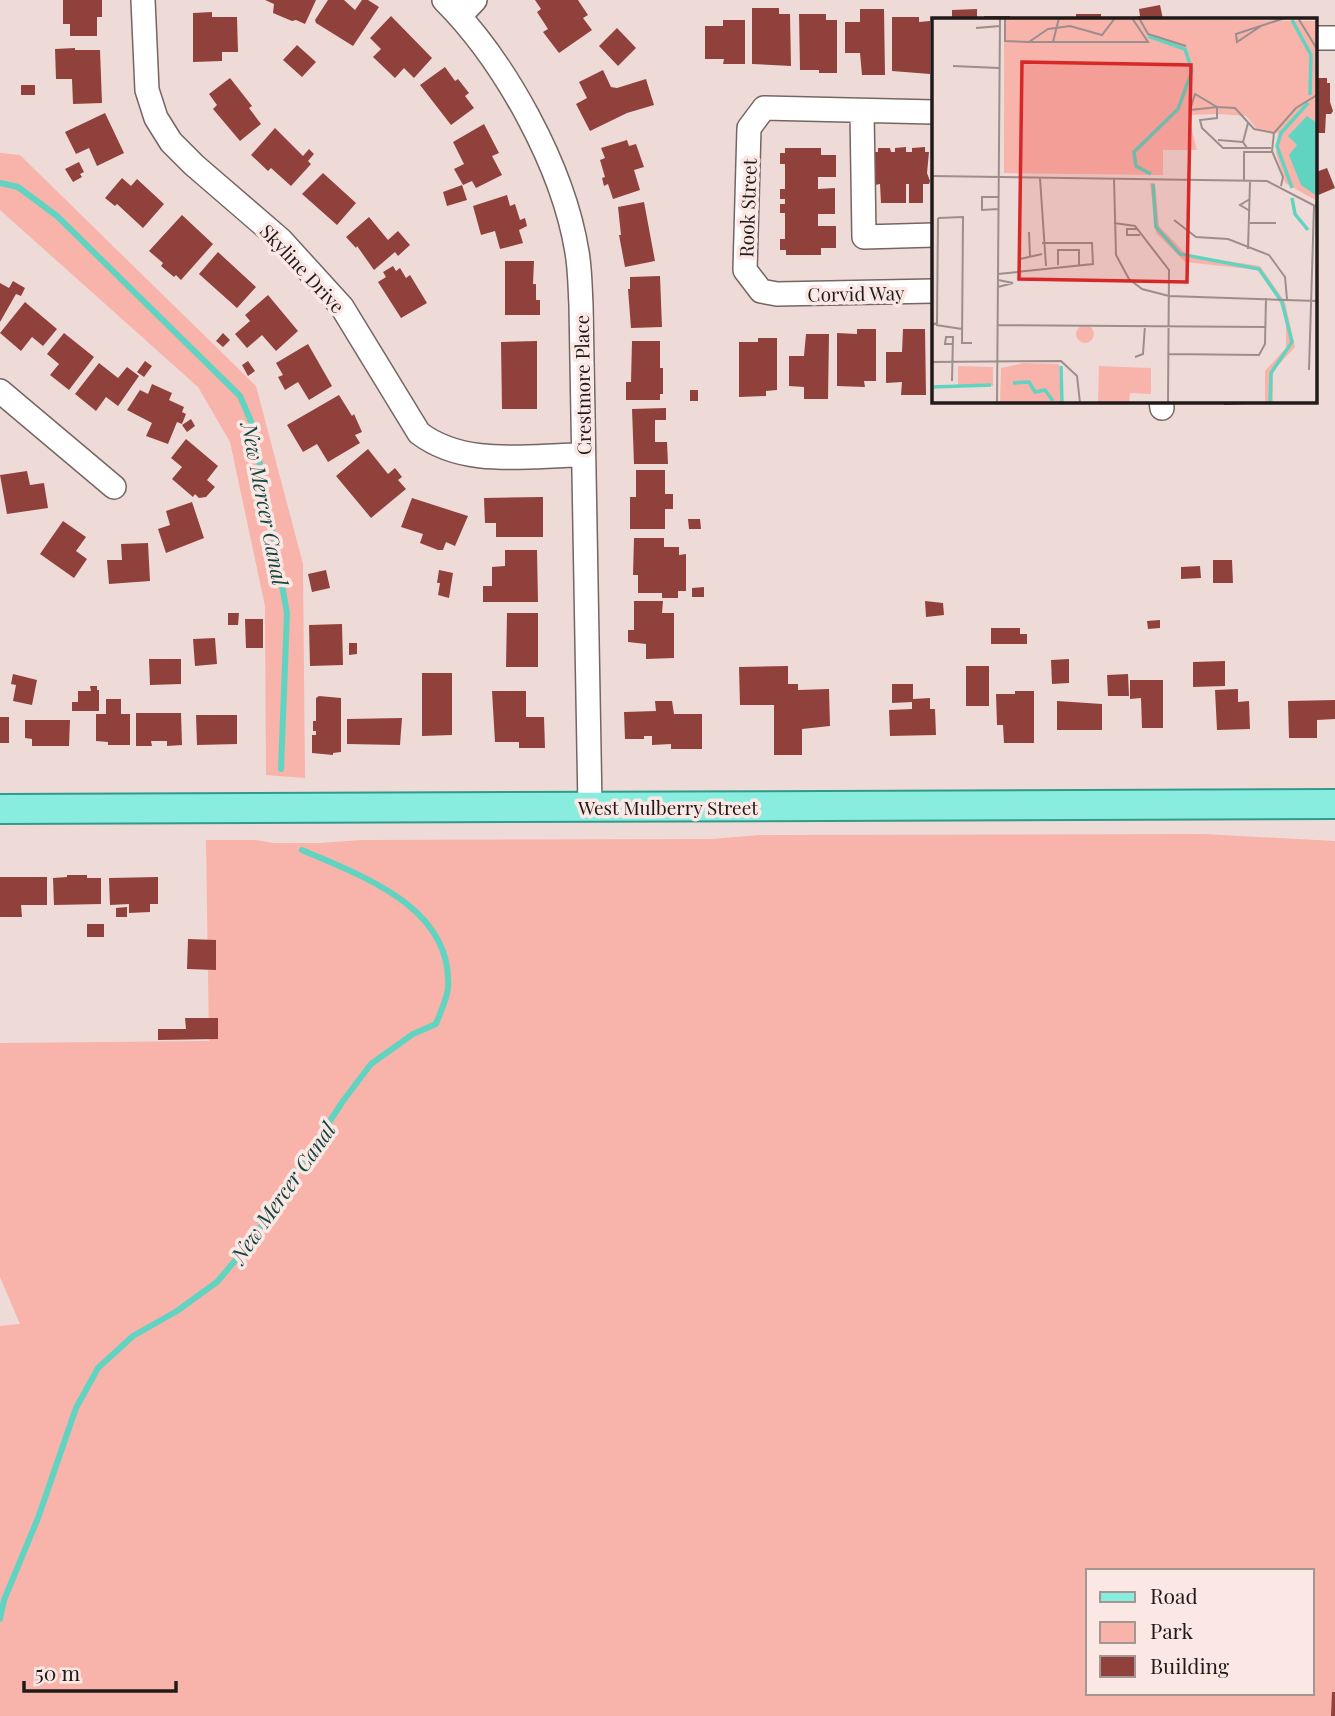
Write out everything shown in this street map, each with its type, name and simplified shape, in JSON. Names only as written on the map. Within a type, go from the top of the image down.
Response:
[{"type":"main road","name":"West Mulberry Street","points":[[0,808],[1335,804]]},
{"type":"street","name":"Skyline Drive","points":[[143,0],[147,90],[156,118],[172,142],[194,165],[281,240],[342,307],[419,433],[435,444],[459,453],[497,457],[583,454]]},
{"type":"street","name":"Crestmore Place","points":[[460,5],[512,89],[544,149],[564,200],[577,252],[580,285],[590,807]]},
{"type":"street","name":"Rook Street","points":[[777,295],[761,291],[745,270],[749,128],[764,108],[862,112]]},
{"type":"street","points":[[932,112],[862,112],[864,237],[932,235]]},
{"type":"street","name":"Corvid Way","points":[[777,295],[932,291]]},
{"type":"street","points":[[0,391],[114,487]]},
{"type":"green space","points":[[0,153],[20,155],[256,386],[303,564],[305,778],[266,775],[265,606],[230,442],[198,387],[0,210]]},
{"type":"green space","points":[[1203,834],[1335,841],[1335,1716],[0,1716],[0,1326],[20,1324],[0,1277],[0,1043],[209,1041],[206,840],[320,843],[361,840],[711,839],[760,835]]},
{"type":"building","points":[[63,0],[102,0],[102,17],[97,17],[97,36],[70,36],[70,24],[63,24]]},
{"type":"building","points":[[265,0],[316,0],[305,24],[273,13],[274,4]]},
{"type":"building","points":[[328,0],[344,0],[355,10],[362,0],[368,0],[379,7],[353,46],[316,23],[315,20]]},
{"type":"building","points":[[535,0],[578,0],[588,15],[583,18],[592,30],[559,53],[543,32],[548,29],[537,12],[541,9]]},
{"type":"building","points":[[1160,5],[1163,18],[1133,18],[1140,16],[1139,9]]},
{"type":"building","points":[[752,8],[779,8],[779,14],[790,14],[791,66],[752,64]]},
{"type":"building","points":[[860,9],[884,9],[885,75],[862,75],[860,53],[845,53],[845,22],[860,22]]},
{"type":"building","points":[[977,9],[977,18],[952,18],[952,10]]},
{"type":"building","points":[[212,12],[212,17],[237,17],[238,52],[222,52],[222,61],[193,62],[193,13]]},
{"type":"building","points":[[799,14],[826,14],[826,20],[837,20],[837,73],[800,70]]},
{"type":"building","points":[[1076,14],[1101,14],[1101,18],[1076,18]]},
{"type":"building","points":[[391,16],[432,58],[414,78],[404,68],[395,78],[373,57],[381,49],[370,38]]},
{"type":"building","points":[[984,16],[1010,16],[1010,18]]},
{"type":"building","points":[[892,17],[919,17],[919,22],[930,21],[930,74],[892,71]]},
{"type":"building","points":[[723,20],[745,20],[745,64],[723,64],[724,59],[705,59],[705,26],[723,26]]},
{"type":"building","points":[[617,28],[636,48],[618,66],[599,46]]},
{"type":"building","points":[[297,45],[316,62],[302,77],[283,60]]},
{"type":"building","points":[[55,49],[100,50],[102,103],[73,104],[72,79],[56,79]]},
{"type":"building","points":[[445,67],[455,81],[458,79],[469,93],[465,96],[474,108],[451,125],[420,85]]},
{"type":"building","points":[[603,70],[611,87],[617,88],[646,79],[654,105],[627,113],[590,131],[576,104],[587,98],[579,82]]},
{"type":"building","points":[[230,78],[252,106],[249,108],[261,124],[240,141],[213,109],[217,105],[209,94]]},
{"type":"building","points":[[1318,78],[1327,78],[1327,83],[1330,83],[1333,111],[1326,114],[1325,133],[1318,133]]},
{"type":"building","points":[[21,85],[35,85],[35,95],[21,95]]},
{"type":"building","points":[[105,113],[124,153],[97,166],[89,148],[76,154],[65,132]]},
{"type":"building","points":[[484,124],[499,153],[492,156],[502,175],[476,188],[472,181],[463,185],[454,169],[464,164],[453,142]]},
{"type":"building","points":[[275,128],[303,156],[309,149],[314,154],[308,161],[311,164],[291,186],[271,168],[268,171],[251,155]]},
{"type":"building","points":[[627,140],[629,146],[636,144],[644,167],[634,170],[640,190],[613,199],[608,184],[604,186],[602,178],[605,177],[600,160],[605,158],[601,148]]},
{"type":"building","points":[[906,147],[906,152],[912,152],[912,148],[925,147],[925,152],[929,152],[927,173],[930,181],[929,184],[923,184],[923,203],[909,203],[909,184],[906,184],[906,203],[881,203],[880,184],[875,185],[875,152],[878,152],[878,148],[890,148],[891,152],[895,152],[895,148]]},
{"type":"building","points":[[785,148],[821,148],[821,155],[836,155],[836,177],[818,177],[818,189],[835,188],[835,214],[818,214],[818,226],[836,226],[836,248],[821,248],[821,255],[786,255],[786,250],[780,250],[780,239],[785,239],[785,213],[780,213],[780,204],[785,204],[785,199],[780,199],[780,189],[785,189],[785,164],[780,164],[780,153],[785,153]]},
{"type":"building","points":[[79,162],[84,172],[80,174],[82,177],[73,182],[65,169]]},
{"type":"building","points":[[1327,168],[1335,188],[1318,195],[1318,171]]},
{"type":"building","points":[[323,173],[356,203],[337,225],[302,194]]},
{"type":"building","points":[[122,178],[131,186],[137,179],[164,204],[143,228],[117,204],[115,206],[105,198]]},
{"type":"building","points":[[462,185],[467,200],[447,206],[443,192]]},
{"type":"building","points":[[507,195],[510,206],[515,204],[520,220],[525,218],[527,226],[519,230],[523,243],[500,249],[495,231],[481,235],[473,206]]},
{"type":"building","points":[[644,202],[655,261],[625,267],[619,235],[618,207]]},
{"type":"building","points":[[182,215],[213,244],[181,280],[161,266],[163,263],[149,251]]},
{"type":"building","points":[[369,217],[388,240],[398,231],[410,245],[398,256],[395,252],[374,270],[357,246],[356,248],[346,237]]},
{"type":"building","points":[[218,252],[256,287],[237,308],[199,274]]},
{"type":"building","points":[[505,261],[534,261],[533,284],[536,284],[536,300],[540,300],[540,315],[505,315]]},
{"type":"building","points":[[393,266],[396,271],[400,268],[406,278],[410,275],[427,303],[401,318],[378,282],[386,277],[383,272]]},
{"type":"building","points":[[660,276],[662,327],[631,328],[628,289],[630,277]]},
{"type":"building","points":[[13,281],[25,288],[21,296],[16,294],[0,322],[0,283],[9,288]]},
{"type":"building","points":[[268,295],[298,331],[276,351],[262,335],[247,348],[235,334],[250,321],[245,315]]},
{"type":"building","points":[[25,302],[57,329],[43,346],[32,337],[21,351],[0,333]]},
{"type":"building","points":[[857,329],[876,329],[876,381],[864,381],[865,387],[837,386],[837,333],[857,334]]},
{"type":"building","points":[[903,329],[925,329],[926,395],[901,395],[902,382],[886,383],[886,352],[902,352]]},
{"type":"building","points":[[64,333],[94,357],[69,390],[50,375],[59,364],[47,354]]},
{"type":"building","points":[[223,333],[230,340],[223,347],[216,341]]},
{"type":"building","points":[[806,334],[829,334],[828,399],[804,399],[804,387],[789,386],[789,356],[804,356]]},
{"type":"building","points":[[758,338],[777,338],[777,390],[766,391],[766,396],[739,397],[739,342],[758,342]]},
{"type":"building","points":[[537,341],[537,409],[502,409],[501,342]]},
{"type":"building","points":[[632,341],[660,341],[663,394],[660,394],[660,400],[626,400],[626,382],[631,382]]},
{"type":"building","points":[[308,344],[332,386],[309,400],[298,382],[285,390],[278,377],[283,375],[276,363]]},
{"type":"building","points":[[145,361],[152,366],[144,377],[137,372]]},
{"type":"building","points":[[248,361],[255,371],[248,376],[242,365]]},
{"type":"building","points":[[99,363],[118,378],[127,367],[139,376],[118,406],[106,397],[96,411],[75,394]]},
{"type":"building","points":[[152,384],[172,393],[169,400],[184,407],[182,412],[186,414],[182,424],[177,422],[168,444],[146,436],[152,423],[127,410],[140,390],[148,394]]},
{"type":"building","points":[[690,390],[698,390],[698,401],[690,401]]},
{"type":"building","points":[[339,395],[352,416],[354,414],[362,432],[355,435],[360,443],[328,462],[317,444],[303,452],[287,425]]},
{"type":"building","points":[[1224,402],[1275,402],[1275,403],[1224,405]]},
{"type":"building","points":[[666,408],[666,420],[655,420],[655,442],[667,442],[668,464],[634,464],[632,409]]},
{"type":"building","points":[[191,419],[195,426],[187,432],[182,425]]},
{"type":"building","points":[[186,439],[218,466],[207,480],[215,487],[206,497],[199,498],[195,494],[193,497],[172,479],[182,467],[171,458]]},
{"type":"building","points":[[368,449],[388,474],[395,468],[402,477],[398,480],[406,489],[371,518],[336,476]]},
{"type":"building","points":[[636,470],[665,470],[665,494],[673,494],[673,509],[665,509],[665,529],[630,529],[630,497],[636,497]]},
{"type":"building","points":[[27,471],[30,485],[44,483],[48,508],[7,514],[0,475]]},
{"type":"building","points":[[543,497],[543,537],[496,537],[496,523],[485,523],[484,498]]},
{"type":"building","points":[[412,498],[468,516],[455,546],[446,542],[443,550],[438,550],[420,543],[423,534],[401,527]]},
{"type":"building","points":[[192,502],[204,538],[166,553],[158,529],[170,525],[166,511]]},
{"type":"building","points":[[688,519],[700,519],[701,529],[689,529]]},
{"type":"building","points":[[63,521],[86,537],[76,551],[87,559],[74,578],[40,554]]},
{"type":"building","points":[[634,538],[664,538],[664,547],[679,547],[679,555],[686,554],[686,591],[678,591],[678,598],[662,598],[662,593],[638,593],[638,575],[633,575]]},
{"type":"building","points":[[148,543],[150,581],[109,584],[107,560],[122,560],[121,544]]},
{"type":"building","points":[[505,550],[537,550],[538,602],[483,602],[483,586],[492,586],[492,567],[505,566]]},
{"type":"building","points":[[1213,560],[1232,560],[1233,583],[1213,583]]},
{"type":"building","points":[[1200,566],[1201,578],[1181,579],[1181,567]]},
{"type":"building","points":[[326,570],[330,588],[312,592],[308,574]]},
{"type":"building","points":[[439,570],[453,573],[449,598],[438,595]]},
{"type":"building","points":[[704,587],[704,597],[692,597],[692,588]]},
{"type":"building","points":[[634,601],[663,601],[662,613],[674,613],[674,658],[646,659],[646,644],[628,642],[628,630],[634,630]]},
{"type":"building","points":[[925,601],[943,603],[944,615],[926,617]]},
{"type":"building","points":[[228,613],[239,613],[238,625],[228,625]]},
{"type":"building","points":[[507,613],[538,613],[538,667],[506,667]]},
{"type":"building","points":[[245,619],[263,619],[263,648],[246,648]]},
{"type":"building","points":[[1160,620],[1160,628],[1148,629],[1147,621]]},
{"type":"building","points":[[342,624],[343,665],[310,666],[309,625]]},
{"type":"building","points":[[991,628],[1020,628],[1020,634],[1027,634],[1027,644],[991,644]]},
{"type":"building","points":[[215,638],[217,664],[195,666],[193,639]]},
{"type":"building","points":[[349,643],[357,643],[357,654],[349,655]]},
{"type":"building","points":[[149,659],[181,659],[181,684],[150,685]]},
{"type":"building","points":[[1069,659],[1069,683],[1052,684],[1051,660]]},
{"type":"building","points":[[1225,661],[1225,686],[1193,687],[1193,662]]},
{"type":"building","points":[[788,666],[788,684],[798,684],[798,690],[829,689],[830,726],[802,729],[802,755],[774,755],[774,705],[740,705],[739,667]]},
{"type":"building","points":[[966,666],[989,666],[989,706],[966,706]]},
{"type":"building","points":[[422,673],[452,673],[452,735],[422,736]]},
{"type":"building","points":[[13,674],[37,680],[32,705],[13,701],[16,685],[11,684]]},
{"type":"building","points":[[1128,674],[1129,696],[1108,696],[1107,675]]},
{"type":"building","points":[[1130,680],[1163,680],[1163,728],[1142,728],[1141,698],[1130,699]]},
{"type":"building","points":[[892,684],[913,684],[913,699],[930,698],[930,709],[935,709],[936,735],[890,736],[889,710],[912,709],[912,702],[892,703]]},
{"type":"building","points":[[90,686],[97,686],[99,690],[99,711],[72,711],[72,702],[78,702],[78,691],[91,691]]},
{"type":"building","points":[[1238,689],[1238,702],[1249,701],[1250,729],[1217,730],[1215,690]]},
{"type":"building","points":[[492,691],[526,691],[526,717],[544,717],[545,748],[519,748],[519,742],[495,742]]},
{"type":"building","points":[[1015,691],[1034,691],[1034,743],[1004,743],[1003,725],[997,725],[996,694],[1015,694]]},
{"type":"building","points":[[316,698],[341,698],[341,752],[333,755],[312,753],[312,735],[316,735],[313,721],[316,721]]},
{"type":"building","points":[[106,699],[121,699],[121,714],[130,714],[130,745],[108,745],[108,742],[96,741],[96,714],[106,714]]},
{"type":"building","points":[[1335,700],[1335,719],[1317,720],[1317,738],[1289,738],[1288,701]]},
{"type":"building","points":[[655,701],[672,701],[674,714],[702,714],[702,749],[671,749],[671,744],[652,745],[652,736],[625,739],[624,712],[656,711]]},
{"type":"building","points":[[1057,701],[1102,704],[1102,730],[1057,730]]},
{"type":"building","points":[[136,713],[181,713],[182,745],[167,746],[167,741],[151,741],[152,746],[136,746]]},
{"type":"building","points":[[196,715],[237,715],[237,744],[197,745]]},
{"type":"building","points":[[0,717],[9,717],[9,743],[0,743]]},
{"type":"building","points":[[402,718],[400,745],[347,744],[347,719]]},
{"type":"building","points":[[25,720],[70,720],[69,746],[32,746],[32,739],[25,738]]},
{"type":"building","points":[[67,875],[101,878],[101,904],[54,905],[53,878]]},
{"type":"building","points":[[0,877],[47,877],[47,905],[21,905],[22,917],[0,917]]},
{"type":"building","points":[[158,877],[158,904],[150,904],[150,912],[129,913],[129,904],[110,905],[109,878]]},
{"type":"building","points":[[127,907],[127,917],[116,917],[116,908]]},
{"type":"building","points":[[87,924],[104,924],[104,937],[87,937]]},
{"type":"building","points":[[188,939],[216,940],[216,970],[187,969]]},
{"type":"building","points":[[185,1018],[218,1018],[218,1039],[158,1040],[158,1029],[186,1029]]},
{"type":"building","points":[[1332,1692],[1335,1692],[1335,1716],[1331,1716]]},
{"type":"waterway","name":"New Mercer Canal","points":[[0,183],[18,187],[57,216],[240,396],[253,426],[287,613],[281,769]]},
{"type":"waterway","name":"New Mercer Canal","points":[[0,1619],[4,1600],[38,1518],[76,1408],[98,1368],[133,1336],[177,1311],[217,1282],[250,1243],[343,1101],[371,1064],[413,1034],[436,1024],[448,988],[446,960],[436,936],[420,916],[399,898],[351,871],[302,850]]}]
